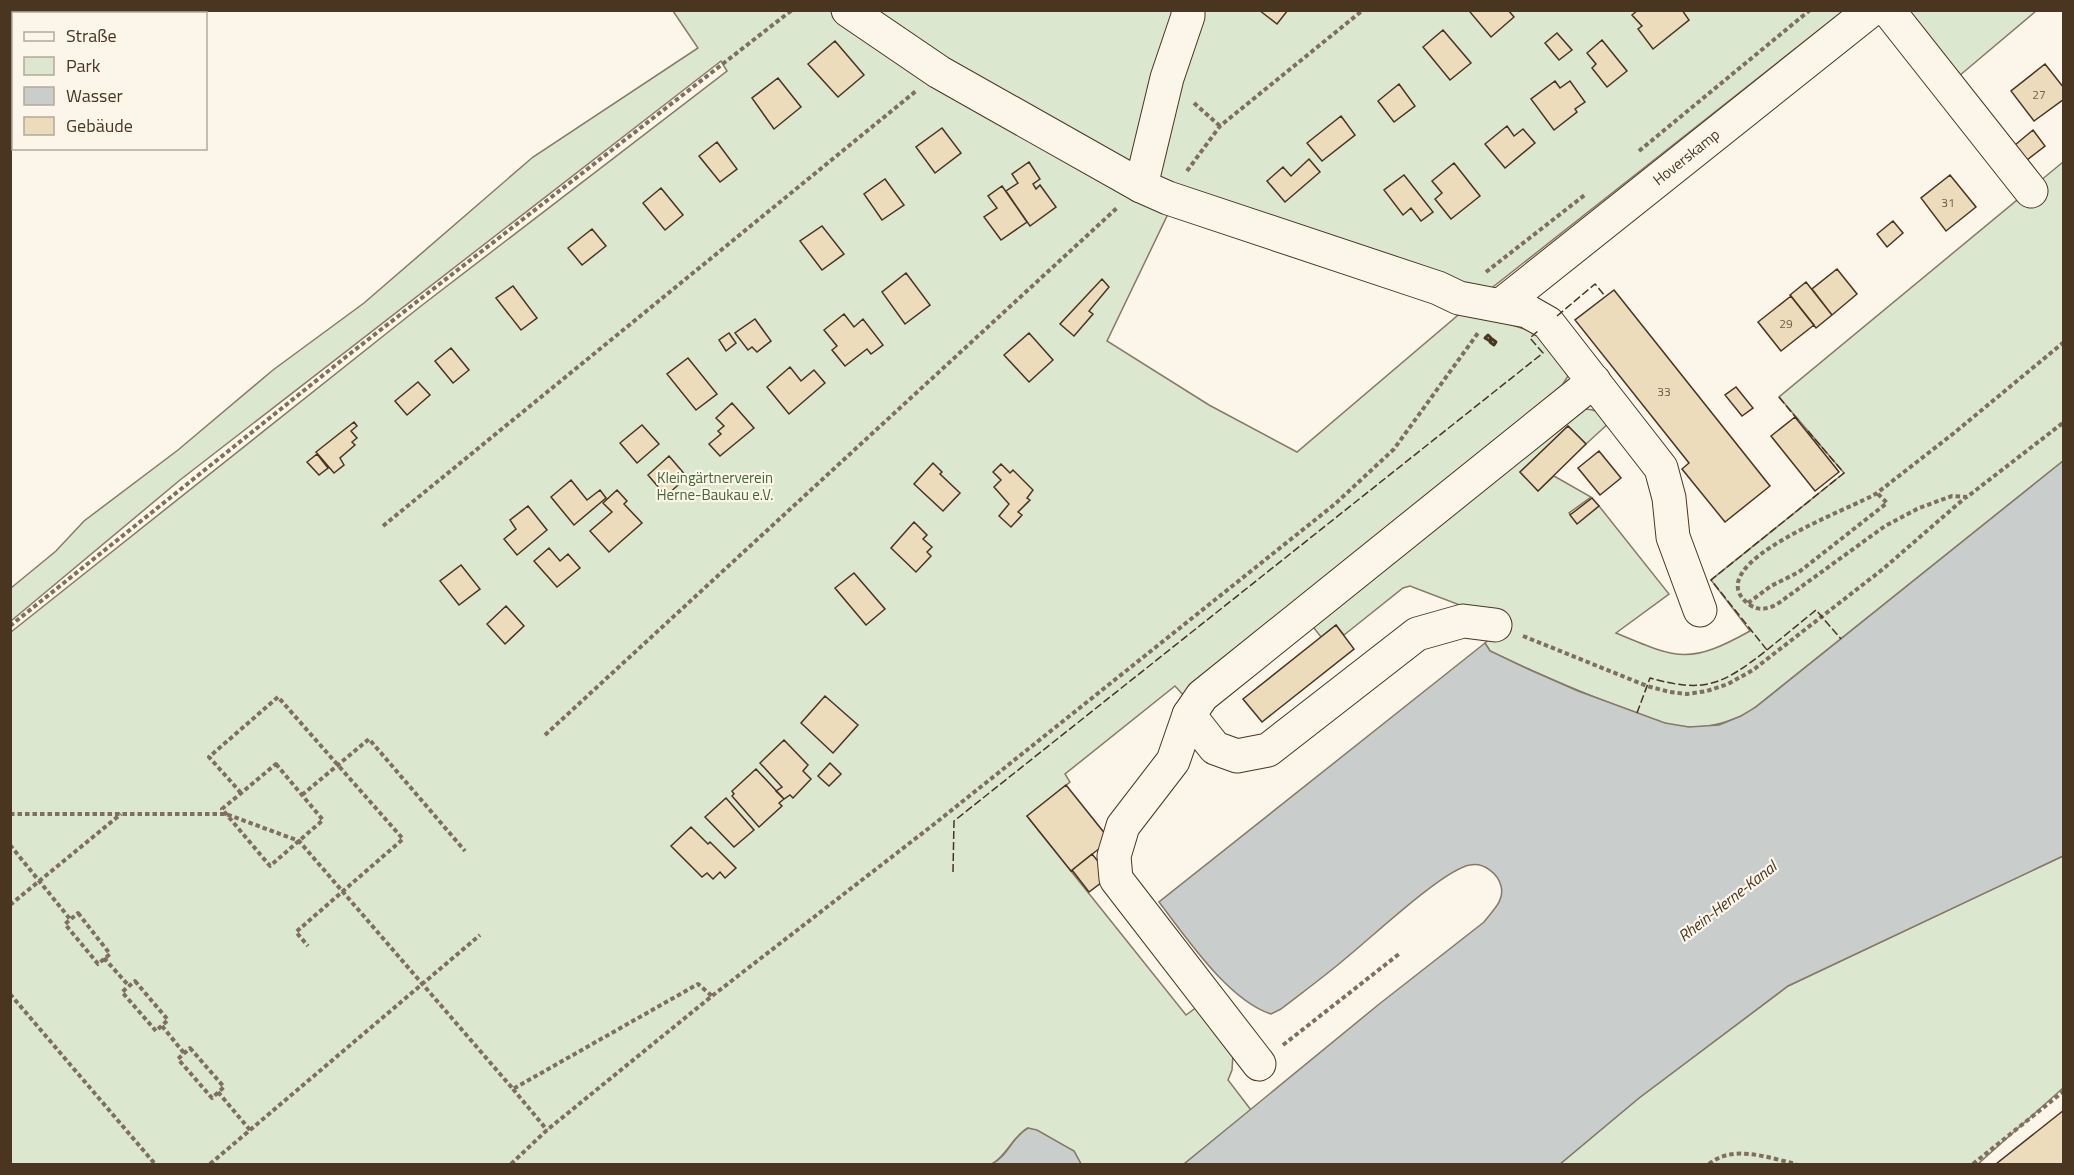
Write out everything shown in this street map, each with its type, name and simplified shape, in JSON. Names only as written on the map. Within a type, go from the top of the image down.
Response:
[{"type":"street","points":[[848,10],[939,72],[1154,192],[1438,288],[1459,298],[1527,311],[1548,323],[1660,468],[1670,498],[1673,537],[1700,610]]},
{"type":"street","points":[[1154,192],[1167,78],[1188,10]]},
{"type":"street","name":"Hoverskamp","points":[[1501,305],[1871,10]]},
{"type":"street","points":[[1888,10],[2031,191]]},
{"type":"street","points":[[1259,1064],[1116,879],[1114,856],[1123,826],[1173,761],[1189,715],[1202,696],[1594,381]]},
{"type":"street","points":[[1189,715],[1215,748],[1237,756],[1268,750],[1417,633],[1463,621],[1495,625]]},
{"type":"path","points":[[10,626],[347,356],[792,10]]},
{"type":"path","points":[[545,735],[1154,192],[1220,126],[1363,10]]},
{"type":"path","points":[[1635,155],[1809,10]]},
{"type":"path","points":[[383,526],[939,72]]},
{"type":"path","points":[[1459,298],[1478,279],[1588,192]]},
{"type":"path","points":[[511,1164],[547,1130],[712,996],[933,825],[1335,504],[1394,448],[1501,305]]},
{"type":"path","points":[[1967,497],[1952,496],[1919,508],[1885,526],[1776,605],[1756,609],[1739,591],[1739,580],[1744,568],[1755,557],[1817,521],[1877,493],[2064,342]]},
{"type":"path","points":[[1495,625],[1647,686],[1670,692],[1687,694],[1707,691],[1728,684],[1753,670],[1883,569],[1967,497],[2064,422]]},
{"type":"path","points":[[1748,603],[1771,586],[1799,572],[1887,503],[1877,493]]},
{"type":"path","points":[[241,793],[209,757],[278,697],[403,839],[296,932],[308,946]]},
{"type":"path","points":[[302,795],[369,739],[465,851]]},
{"type":"path","points":[[276,764],[323,820],[270,866],[222,809],[241,793],[276,764]]},
{"type":"path","points":[[10,814],[226,814],[299,841],[547,1130]]},
{"type":"path","points":[[10,905],[121,814]]},
{"type":"path","points":[[10,845],[70,919]]},
{"type":"path","points":[[78,913],[110,954],[98,964],[65,924],[70,919],[78,913]]},
{"type":"path","points":[[210,1164],[480,935]]},
{"type":"path","points":[[1259,1064],[1399,954]]},
{"type":"path","points":[[104,958],[129,986]]},
{"type":"path","points":[[135,981],[168,1020],[156,1031],[122,992],[129,986],[135,981]]},
{"type":"path","points":[[513,1089],[698,984],[712,996]]},
{"type":"path","points":[[10,994],[155,1164]]},
{"type":"path","points":[[162,1026],[184,1053]]},
{"type":"path","points":[[190,1048],[224,1087],[212,1098],[178,1059],[184,1053],[190,1048]]},
{"type":"path","points":[[1973,1164],[2064,1091]]},
{"type":"path","points":[[218,1092],[250,1130]]},
{"type":"path","points":[[1709,1164],[1717,1157],[1732,1154],[1757,1155],[1796,1164]]},
{"type":"green space","name":"Kleingärtnerverein Herne-Baukau e.V.","points":[[673,11],[1843,11],[1465,309],[1539,334],[1568,376],[1552,402],[1187,699],[1175,686],[1065,774],[1070,782],[1027,816],[1186,1015],[1201,1004],[1233,1054],[1232,1070],[1228,1080],[1251,1110],[1184,1164],[1081,1164],[1074,1151],[1028,1128],[992,1164],[11,1164],[11,632],[421,306],[727,71],[721,61],[180,480],[11,621],[11,588],[56,551],[84,521],[178,450],[273,370],[364,303],[533,157],[698,48]],"holes":[[[1169,212],[1464,310],[1297,452],[1209,405],[1107,341]]]},
{"type":"green space","points":[[1907,11],[2036,11],[1959,76]]},
{"type":"green space","points":[[2063,162],[2063,461],[1748,713],[1720,724],[1698,727],[1683,727],[1652,719],[1576,690],[1490,651],[1485,643],[1507,623],[1410,586],[1403,588],[1344,635],[1336,625],[1321,637],[1310,623],[1583,409],[1598,412],[1610,422],[1586,444],[1568,426],[1520,472],[1538,491],[1554,476],[1591,497],[1569,513],[1577,523],[1599,506],[1669,594],[1616,633],[1670,653],[1683,654],[1712,649],[1750,631],[1711,580],[1844,473],[1779,397]]},
{"type":"green space","points":[[2063,856],[2063,1088],[1978,1164],[1560,1164],[1639,1098],[1788,986]]},
{"type":"water","name":"Rhein-Herne-Kanal","points":[[2063,461],[2063,856],[1788,986],[1639,1098],[1560,1164],[1184,1164],[1378,1005],[1484,922],[1497,906],[1502,891],[1497,877],[1485,867],[1470,865],[1458,869],[1426,891],[1330,971],[1281,1009],[1271,1014],[1255,1007],[1224,982],[1159,902],[1485,643],[1490,651],[1528,669],[1578,691],[1665,723],[1689,727],[1719,725],[1756,707]]},
{"type":"water","points":[[1028,1128],[1037,1130],[1074,1151],[1081,1164],[992,1164]]},
{"type":"building","points":[[1259,10],[1288,10],[1277,24]]},
{"type":"building","points":[[1471,10],[1508,10],[1514,17],[1491,37],[1470,12]]},
{"type":"building","points":[[1638,10],[1682,10],[1689,20],[1653,49],[1638,29],[1642,26],[1632,15]]},
{"type":"building","points":[[1443,30],[1471,63],[1450,80],[1423,47]]},
{"type":"building","points":[[1557,33],[1572,50],[1559,60],[1545,43]]},
{"type":"building","points":[[1602,40],[1627,71],[1607,87],[1592,68],[1596,64],[1587,53]]},
{"type":"building","points":[[835,41],[864,75],[838,97],[808,64]]},
{"type":"building","points":[[2045,64],[2064,88],[2064,99],[2034,121],[2011,91]]},
{"type":"building","points":[[778,78],[801,107],[774,129],[752,98]]},
{"type":"building","points":[[1555,81],[1560,88],[1570,81],[1585,102],[1575,109],[1577,112],[1554,130],[1531,99]]},
{"type":"building","points":[[1399,84],[1415,106],[1394,122],[1378,101]]},
{"type":"building","points":[[1341,116],[1355,135],[1322,161],[1307,143]]},
{"type":"building","points":[[1507,126],[1514,136],[1523,129],[1535,143],[1505,168],[1485,144]]},
{"type":"building","points":[[942,128],[961,153],[935,173],[916,147]]},
{"type":"building","points":[[2033,130],[2045,146],[2027,160],[2015,145]]},
{"type":"building","points":[[717,142],[737,169],[720,182],[699,156]]},
{"type":"building","points":[[1309,159],[1320,172],[1285,202],[1267,181],[1283,167],[1291,176]]},
{"type":"building","points":[[1029,162],[1040,179],[1033,184],[1036,189],[1040,185],[1056,207],[1030,226],[1006,191],[1018,183],[1012,174]]},
{"type":"building","points":[[1454,163],[1480,196],[1451,219],[1435,199],[1442,193],[1432,181]]},
{"type":"building","points":[[1404,175],[1433,212],[1421,221],[1411,208],[1403,215],[1384,190]]},
{"type":"building","points":[[1950,175],[1976,207],[1946,231],[1921,198]]},
{"type":"building","points":[[885,179],[904,205],[882,220],[864,194]]},
{"type":"building","points":[[1002,186],[1027,222],[1001,240],[984,217],[997,208],[988,196]]},
{"type":"building","points":[[661,188],[683,215],[665,230],[643,203]]},
{"type":"building","points":[[1893,221],[1903,233],[1887,247],[1877,234]]},
{"type":"building","points":[[822,226],[844,254],[822,270],[800,241]]},
{"type":"building","points":[[592,229],[606,246],[582,265],[568,248]]},
{"type":"building","points":[[1837,269],[1857,294],[1832,315],[1812,289]]},
{"type":"building","points":[[906,273],[930,305],[905,324],[882,292]]},
{"type":"building","points":[[1102,279],[1109,287],[1089,311],[1093,314],[1074,336],[1060,324]]},
{"type":"building","points":[[1806,282],[1832,315],[1816,328],[1790,295]]},
{"type":"building","points":[[513,286],[537,318],[521,330],[496,298]]},
{"type":"building","points":[[1614,290],[1770,486],[1725,522],[1682,469],[1689,463],[1575,320]]},
{"type":"building","points":[[1791,296],[1814,325],[1781,351],[1758,322]]},
{"type":"building","points":[[844,314],[854,327],[863,319],[883,345],[871,354],[867,349],[845,366],[832,350],[837,346],[824,330]]},
{"type":"building","points":[[755,319],[771,341],[757,352],[752,347],[748,350],[735,333]]},
{"type":"building","points":[[729,333],[736,343],[726,351],[719,340]]},
{"type":"building","points":[[1029,333],[1053,360],[1029,382],[1004,355]]},
{"type":"building","points":[[451,348],[469,370],[453,383],[435,361]]},
{"type":"building","points":[[688,358],[717,394],[696,410],[667,374]]},
{"type":"building","points":[[790,367],[801,381],[814,370],[825,383],[789,414],[767,387]]},
{"type":"building","points":[[418,382],[430,395],[407,415],[395,401]]},
{"type":"building","points":[[1736,387],[1753,408],[1742,416],[1725,395]]},
{"type":"building","points":[[732,403],[754,428],[720,456],[709,444],[721,434],[718,431],[724,426],[716,418]]},
{"type":"building","points":[[1795,417],[1839,472],[1815,491],[1771,436]]},
{"type":"building","points":[[354,422],[357,426],[351,431],[357,438],[352,442],[355,445],[340,458],[344,465],[334,473],[316,452]]},
{"type":"building","points":[[642,425],[659,444],[637,463],[620,443]]},
{"type":"building","points":[[1568,426],[1586,444],[1538,491],[1520,472]]},
{"type":"building","points":[[1599,451],[1621,478],[1600,495],[1578,468]]},
{"type":"building","points":[[317,454],[328,468],[319,475],[307,462]]},
{"type":"building","points":[[669,456],[687,477],[666,496],[648,475]]},
{"type":"building","points":[[933,463],[942,472],[940,474],[960,493],[943,511],[914,484]]},
{"type":"building","points":[[1001,464],[1010,473],[1013,470],[1033,490],[1027,498],[1030,500],[1018,512],[1022,515],[1011,527],[999,516],[1009,504],[994,487],[1001,480],[993,472]]},
{"type":"building","points":[[571,480],[587,500],[600,490],[606,498],[574,525],[551,497]]},
{"type":"building","points":[[617,490],[627,501],[624,504],[642,523],[609,552],[590,531],[612,512],[603,503]]},
{"type":"building","points":[[1592,498],[1599,506],[1577,524],[1570,515]]},
{"type":"building","points":[[528,506],[547,530],[517,555],[504,539],[516,529],[510,520]]},
{"type":"building","points":[[914,522],[927,535],[923,539],[932,547],[927,552],[931,556],[916,572],[891,548]]},
{"type":"building","points":[[549,548],[560,561],[568,554],[580,568],[557,587],[534,561]]},
{"type":"building","points":[[461,565],[480,589],[459,605],[440,581]]},
{"type":"building","points":[[854,573],[885,609],[866,625],[835,588]]},
{"type":"building","points":[[506,606],[524,626],[505,644],[487,624]]},
{"type":"building","points":[[1336,625],[1354,649],[1262,722],[1243,699]]},
{"type":"building","points":[[825,696],[858,725],[833,753],[801,723]]},
{"type":"building","points":[[784,740],[808,765],[803,771],[811,779],[793,798],[790,795],[784,799],[776,791],[782,787],[760,763]]},
{"type":"building","points":[[830,763],[841,774],[829,786],[818,776]]},
{"type":"building","points":[[756,769],[784,799],[779,803],[782,806],[759,827],[732,796],[734,794],[732,791]]},
{"type":"building","points":[[1066,785],[1110,840],[1071,871],[1027,816]]},
{"type":"building","points":[[726,798],[754,830],[734,847],[705,817]]},
{"type":"building","points":[[691,827],[736,868],[725,878],[720,872],[713,879],[707,873],[702,877],[671,846]]},
{"type":"building","points":[[1092,854],[1110,876],[1089,892],[1072,870]]},
{"type":"building","points":[[2064,1110],[2064,1164],[1996,1164]]},
{"type":"fence","points":[[1557,316],[1595,284],[1605,296]]},
{"type":"fence","points":[[953,872],[954,821],[1543,353],[1530,338],[1538,331]]},
{"type":"fence","points":[[1779,397],[1798,420]]},
{"type":"fence","points":[[1637,713],[1650,678],[1686,685],[1713,683],[1738,671],[1767,650],[1711,580],[1844,473],[1808,431]]},
{"type":"fence","points":[[1767,650],[1816,610],[1841,639]]},
{"type":"wall","points":[[1488,335],[1491,338],[1490,341],[1485,338],[1488,335]]},
{"type":"wall","points":[[1492,339],[1496,342],[1494,345],[1490,342],[1492,339]]}]
